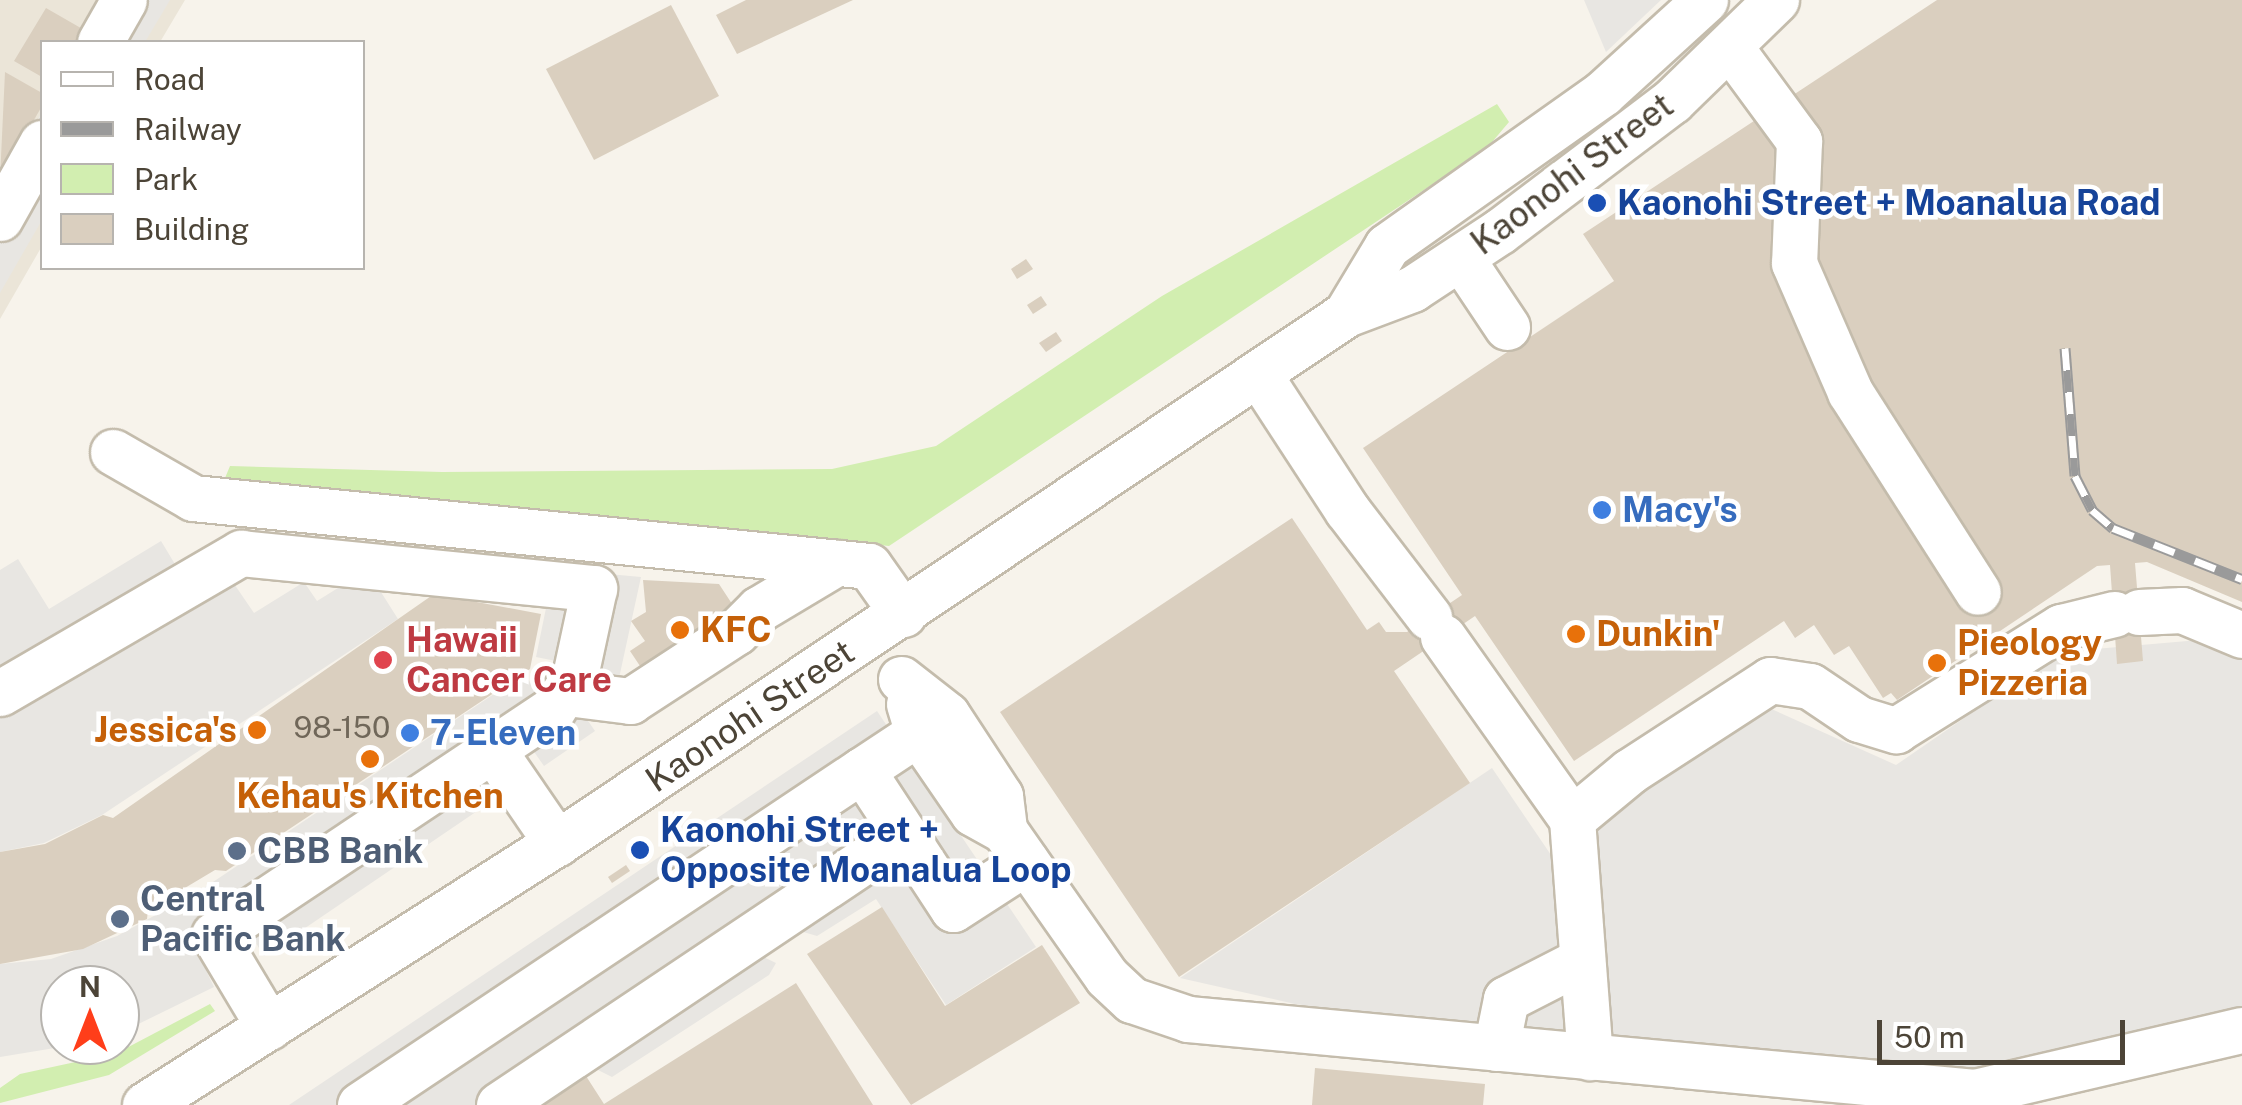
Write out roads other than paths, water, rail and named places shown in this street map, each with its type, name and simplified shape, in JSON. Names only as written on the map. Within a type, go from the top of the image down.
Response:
[{"type":"street","points":[[101,40],[124,0]]},
{"type":"street","name":"Kaonohi Street","points":[[1346,314],[1387,246],[1603,92],[1704,0]]},
{"type":"street","name":"Kaonohi Street","points":[[165,1100],[269,1027],[557,844],[1346,314],[1412,289],[1460,258],[1581,173],[1730,47],[1776,0]]},
{"type":"street","points":[[1730,47],[1799,141],[1794,262],[1850,392],[1978,592]]},
{"type":"street","points":[[0,218],[40,147]]},
{"type":"street","points":[[1460,258],[1506,327]]},
{"type":"street","points":[[1259,374],[1348,510],[1572,819],[1590,1057]]},
{"type":"street","points":[[113,452],[192,498],[869,566],[918,733],[973,814],[1015,846],[1107,978],[1156,1010],[1238,1026],[1976,1092],[2242,1030]]},
{"type":"street","points":[[0,693],[241,553],[594,588],[567,693],[493,750],[214,935],[269,1027]]},
{"type":"street","points":[[567,693],[630,702],[836,563]]},
{"type":"street","points":[[1572,819],[1630,771],[1770,680],[1810,686],[1859,719],[1896,730],[2061,627],[2126,613],[2182,610],[2242,635]]},
{"type":"street","points":[[900,679],[946,714],[1000,796],[1015,846]]},
{"type":"street","points":[[360,1105],[413,1088],[918,733]]},
{"type":"street","points":[[493,750],[557,844]]},
{"type":"street","points":[[862,770],[953,908],[1015,846]]},
{"type":"street","points":[[498,1105],[904,834]]},
{"type":"street","points":[[1496,1048],[1506,999],[1582,960]]},
{"type":"railway","points":[[2065,348],[2075,476],[2092,510],[2113,528],[2242,579]]},
{"type":"place","name":"Kaonohi Street + Moanalua Road","points":[[1597,203]]},
{"type":"place","name":"Macy's","points":[[1602,510]]},
{"type":"place","name":"KFC","points":[[680,630]]},
{"type":"place","name":"Dunkin'","points":[[1576,634]]},
{"type":"place","name":"Hawaii Cancer Care","points":[[383,660]]},
{"type":"place","name":"Pieology Pizzeria","points":[[1937,663]]},
{"type":"place","name":"Jessica's","points":[[257,730]]},
{"type":"place","name":"7-Eleven","points":[[410,733]]},
{"type":"place","name":"Kehau's Kitchen","points":[[370,759]]},
{"type":"place","name":"Kaonohi Street + Opposite Moanalua Loop","points":[[640,850]]},
{"type":"place","name":"CBB Bank","points":[[237,851]]},
{"type":"place","name":"Central Pacific Bank","points":[[120,919]]}]
